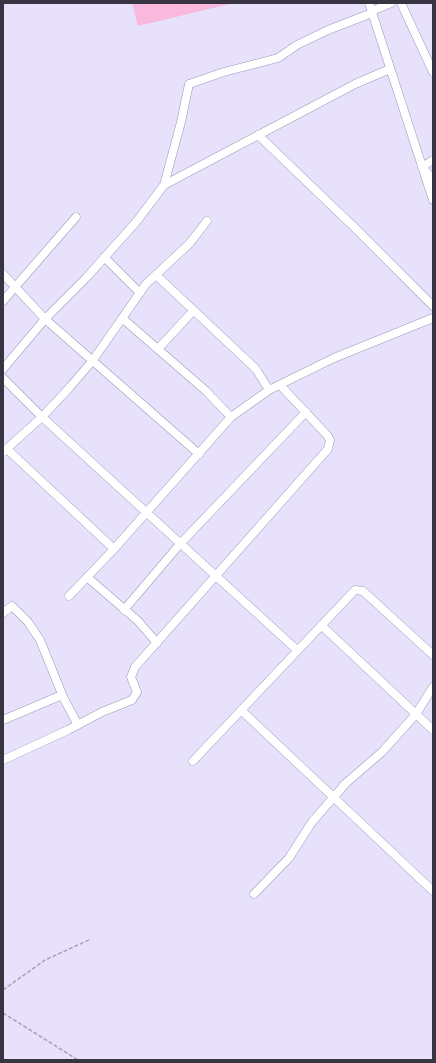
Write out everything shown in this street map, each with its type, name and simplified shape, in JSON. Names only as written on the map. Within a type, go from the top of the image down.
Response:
[{"type":"street","points":[[369,3],[433,200]]},
{"type":"street","points":[[3,369],[44,319],[137,221],[164,185],[181,122],[189,84],[224,72],[278,58],[297,45],[328,30],[372,13],[372,11],[391,3]]},
{"type":"street","points":[[401,3],[433,72]]},
{"type":"street","points":[[164,185],[355,84],[390,70]]},
{"type":"street","points":[[258,135],[433,306]]},
{"type":"street","points":[[422,167],[433,160]]},
{"type":"street","points":[[422,167],[433,179]]},
{"type":"street","points":[[3,301],[76,218]]},
{"type":"street","points":[[114,549],[5,451],[42,417],[92,360],[140,292],[189,244],[207,221]]},
{"type":"street","points":[[104,257],[140,292]]},
{"type":"street","points":[[3,274],[44,319],[199,454]]},
{"type":"street","points":[[156,275],[256,369],[269,390]]},
{"type":"street","points":[[158,349],[193,311]]},
{"type":"street","points":[[122,318],[205,390],[230,417]]},
{"type":"street","points":[[69,596],[114,549],[230,417],[269,390],[334,358],[433,318]]},
{"type":"street","points":[[3,378],[42,417],[297,650]]},
{"type":"street","points":[[3,760],[78,725],[102,712],[132,700],[136,692],[131,677],[135,667],[328,449],[330,443],[329,438],[280,385]]},
{"type":"street","points":[[124,610],[180,544],[306,412]]},
{"type":"street","points":[[87,577],[138,622],[157,643]]},
{"type":"street","points":[[193,761],[352,592],[361,590],[433,655]]},
{"type":"street","points":[[3,613],[12,606],[28,622],[40,640],[62,695],[78,725]]},
{"type":"street","points":[[320,625],[433,730]]},
{"type":"street","points":[[254,894],[290,858],[312,822],[346,783],[382,752],[416,714],[433,687]]},
{"type":"street","points":[[3,720],[62,695]]},
{"type":"street","points":[[241,710],[433,891]]},
{"type":"path","points":[[3,990],[44,960],[91,939]]},
{"type":"path","points":[[3,1013],[78,1060]]},
{"type":"shaded area","points":[[132,3],[234,3],[138,26]]}]
